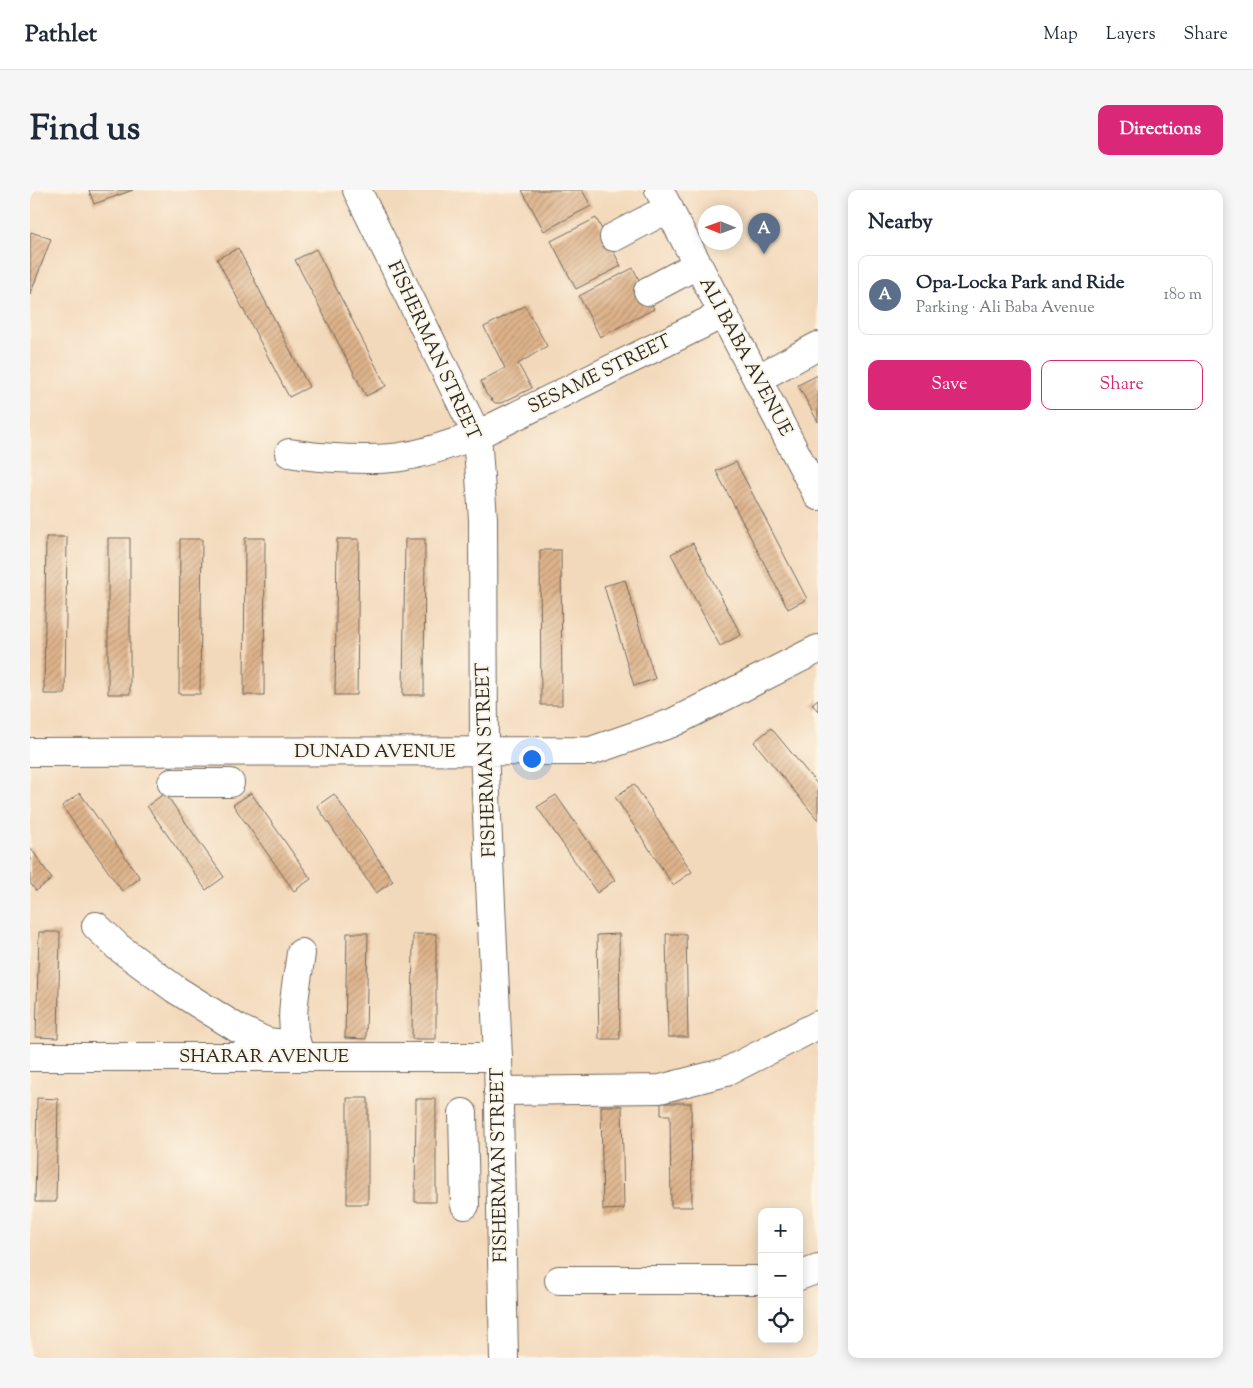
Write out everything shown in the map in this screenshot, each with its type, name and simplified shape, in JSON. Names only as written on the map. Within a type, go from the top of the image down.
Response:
[{"type":"street","name":"FISHERMAN STREET","points":[[357,190],[477,435],[483,519],[484,751],[498,1056],[504,1358]]},
{"type":"street","points":[[614,237],[664,199]]},
{"type":"street","name":"ALI BABA AVENUE","points":[[664,199],[818,496]]},
{"type":"street","points":[[648,291],[697,264]]},
{"type":"street","name":"SESAME STREET","points":[[289,453],[309,456],[404,457],[477,435],[723,314]]},
{"type":"street","points":[[758,379],[818,346]]},
{"type":"street","name":"DUNAD AVENUE","points":[[30,752],[591,751],[672,723],[818,649]]},
{"type":"street","points":[[202,752],[202,783]]},
{"type":"street","points":[[172,783],[230,783]]},
{"type":"street","points":[[96,926],[118,947],[174,989],[237,1028],[267,1042],[298,1051]]},
{"type":"street","points":[[298,1051],[292,1029],[301,953]]},
{"type":"street","points":[[498,1091],[660,1089],[726,1072],[818,1025]]},
{"type":"street","name":"SHARAR AVENUE","points":[[30,1057],[298,1051],[498,1056]]},
{"type":"street","points":[[463,1113],[465,1205]]},
{"type":"street","points":[[464,1156],[501,1156]]},
{"type":"street","points":[[803,1275],[818,1269]]},
{"type":"street","points":[[559,1280],[758,1280]]},
{"type":"building","points":[[89,190],[133,190],[94,204]]},
{"type":"building","points":[[522,190],[582,190],[591,206],[544,231]]},
{"type":"building","points":[[596,218],[621,266],[576,289],[551,241]]},
{"type":"building","points":[[31,232],[51,239],[30,295],[30,234]]},
{"type":"building","points":[[238,248],[309,387],[289,397],[217,259]]},
{"type":"building","points":[[316,249],[386,386],[366,396],[295,260]]},
{"type":"building","points":[[633,268],[654,309],[600,337],[579,296]]},
{"type":"building","points":[[525,306],[547,346],[518,364],[532,388],[501,403],[495,403],[486,394],[481,381],[505,368],[484,327]]},
{"type":"building","points":[[818,375],[818,422],[798,385]]},
{"type":"building","points":[[736,462],[807,599],[788,609],[716,471]]},
{"type":"building","points":[[46,537],[67,537],[65,694],[44,694]]},
{"type":"building","points":[[108,538],[130,538],[130,694],[108,694]]},
{"type":"building","points":[[245,538],[265,538],[264,695],[244,695]]},
{"type":"building","points":[[180,539],[202,539],[200,694],[179,694]]},
{"type":"building","points":[[337,539],[359,539],[357,695],[335,695]]},
{"type":"building","points":[[405,539],[425,539],[424,695],[403,695]]},
{"type":"building","points":[[693,543],[741,635],[720,646],[671,554]]},
{"type":"building","points":[[540,550],[561,550],[562,705],[541,705]]},
{"type":"building","points":[[625,580],[655,679],[634,686],[604,586]]},
{"type":"building","points":[[818,699],[818,711],[812,704]]},
{"type":"building","points":[[771,728],[818,785],[818,820],[754,742]]},
{"type":"building","points":[[634,784],[692,872],[673,885],[615,797]]},
{"type":"building","points":[[80,793],[140,878],[122,891],[62,806]]},
{"type":"building","points":[[165,793],[224,877],[206,890],[147,806]]},
{"type":"building","points":[[251,793],[311,879],[294,891],[233,805]]},
{"type":"building","points":[[334,794],[393,881],[376,893],[317,806]]},
{"type":"building","points":[[556,795],[615,880],[597,893],[537,807]]},
{"type":"building","points":[[30,847],[52,879],[36,891],[30,883]]},
{"type":"building","points":[[39,932],[60,932],[58,1038],[36,1037]]},
{"type":"building","points":[[347,933],[368,933],[366,1039],[345,1038]]},
{"type":"building","points":[[413,934],[436,934],[436,1039],[412,1039]]},
{"type":"building","points":[[619,934],[620,1039],[599,1039],[597,935]]},
{"type":"building","points":[[666,934],[686,934],[688,1037],[668,1037]]},
{"type":"building","points":[[37,1098],[58,1099],[56,1202],[35,1202]]},
{"type":"building","points":[[347,1098],[368,1098],[368,1204],[347,1204]]},
{"type":"building","points":[[416,1099],[436,1099],[436,1202],[415,1202]]},
{"type":"building","points":[[661,1103],[691,1103],[692,1207],[671,1207],[670,1115],[661,1115]]},
{"type":"building","points":[[601,1106],[622,1106],[624,1209],[603,1210]]},
{"type":"place","name":"Opa-Locka Park and Ride","points":[[764,254]]}]
